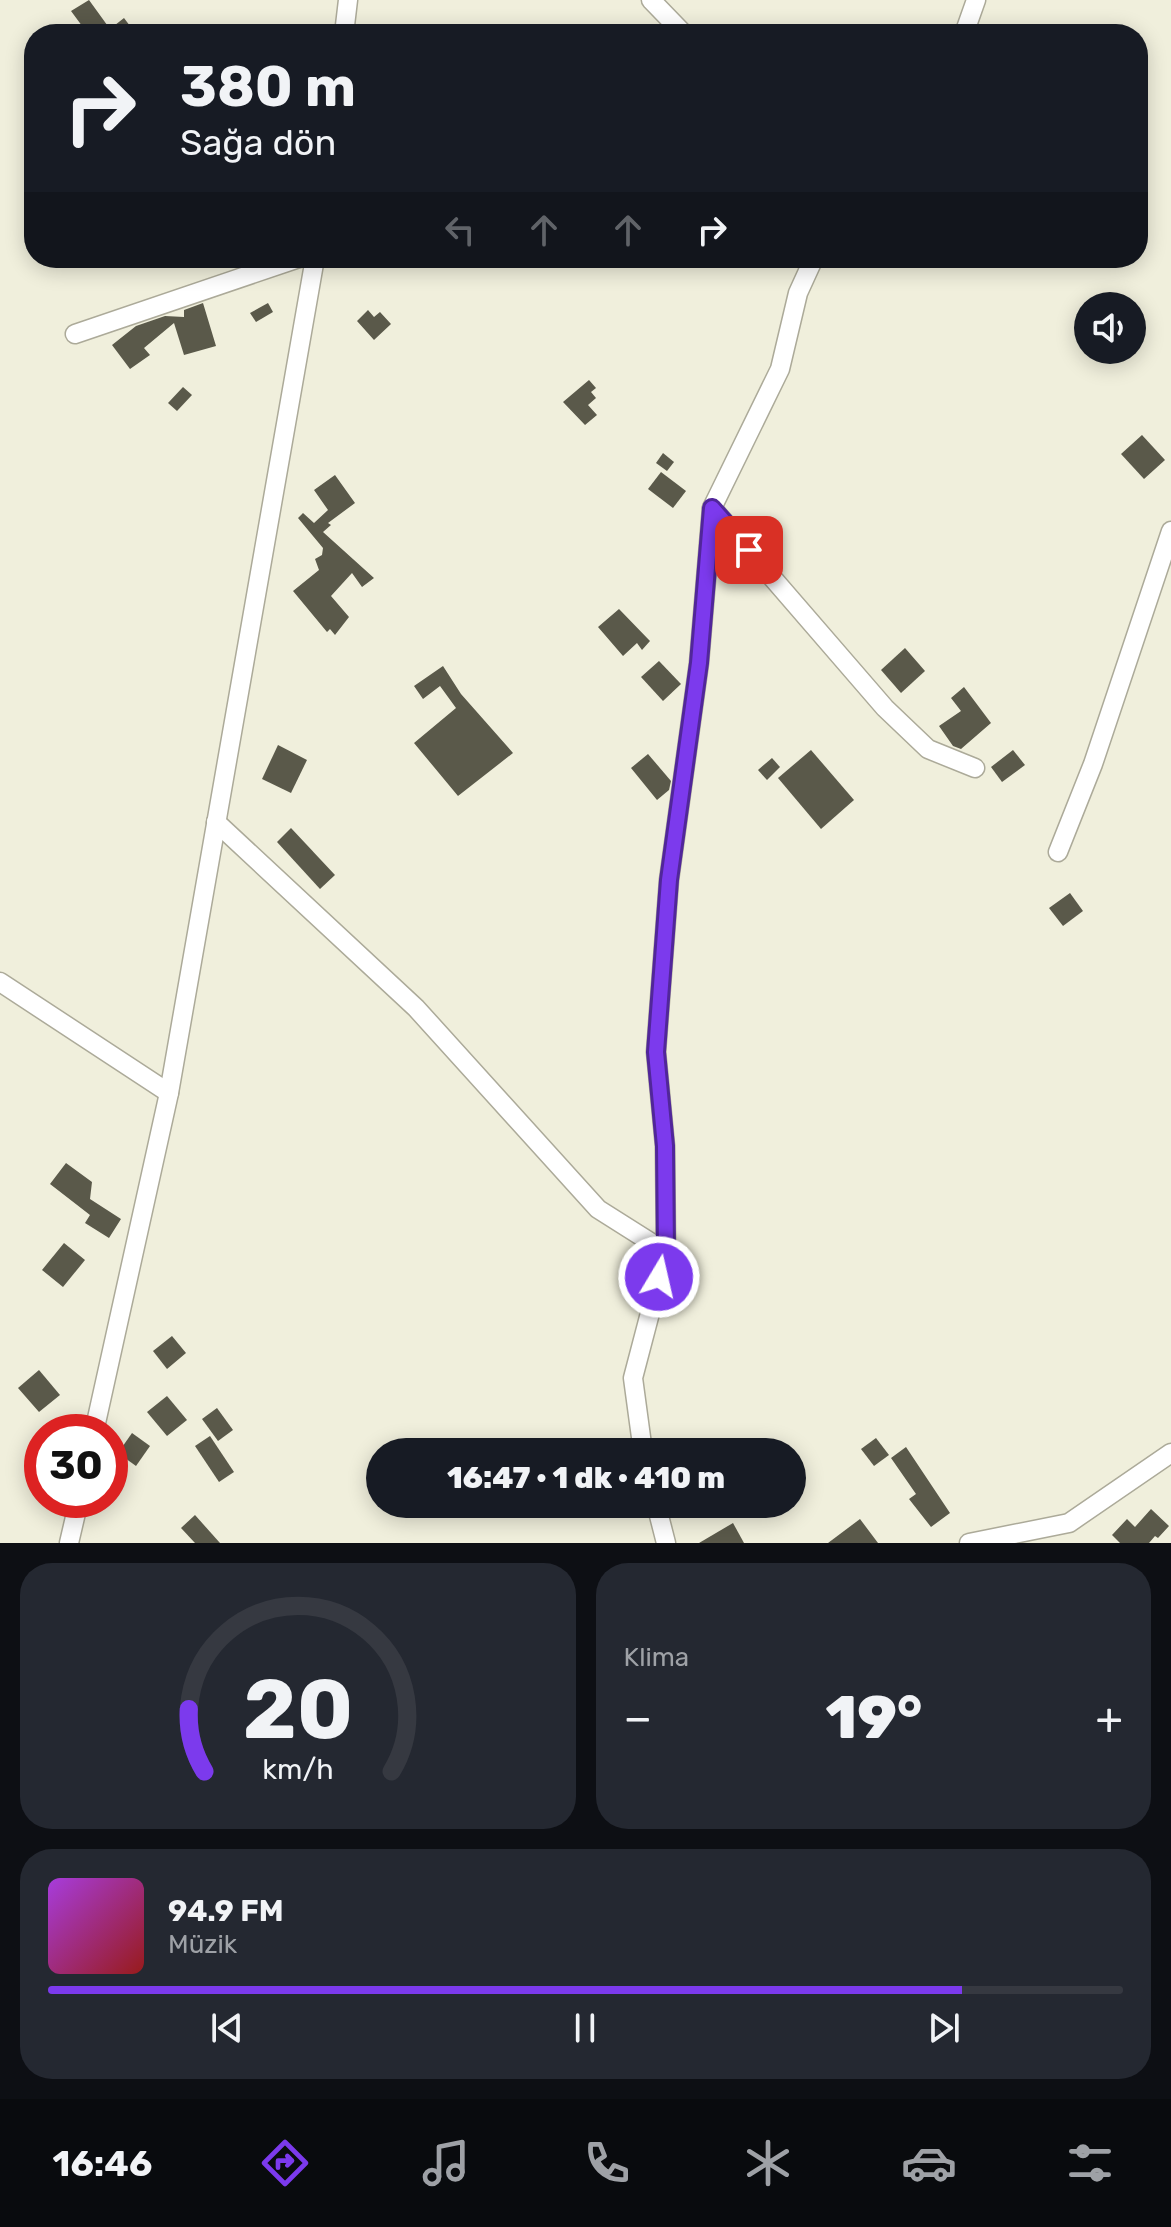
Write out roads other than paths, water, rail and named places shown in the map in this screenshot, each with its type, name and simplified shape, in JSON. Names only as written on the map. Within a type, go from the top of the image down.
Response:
[{"type":"street","points":[[345,24],[348,0]]},
{"type":"street","points":[[651,0],[674,24]]},
{"type":"street","points":[[968,24],[976,0]]},
{"type":"street","points":[[75,334],[270,268]]},
{"type":"street","points":[[98,1414],[169,1093],[313,268]]},
{"type":"street","points":[[641,1438],[633,1378],[666,1252],[665,1146],[656,1052],[669,880],[699,663],[712,508],[780,369],[798,293],[809,268]]},
{"type":"street","points":[[712,508],[885,708],[928,749],[975,768]]},
{"type":"street","points":[[1058,852],[1093,764],[1171,531]]},
{"type":"street","points":[[216,822],[416,1008],[598,1209],[666,1252]]},
{"type":"street","points":[[0,982],[169,1093]]},
{"type":"street","points":[[969,1543],[1069,1523],[1171,1453]]},
{"type":"street","points":[[69,1543],[75,1518]]},
{"type":"street","points":[[660,1518],[666,1543]]}]
